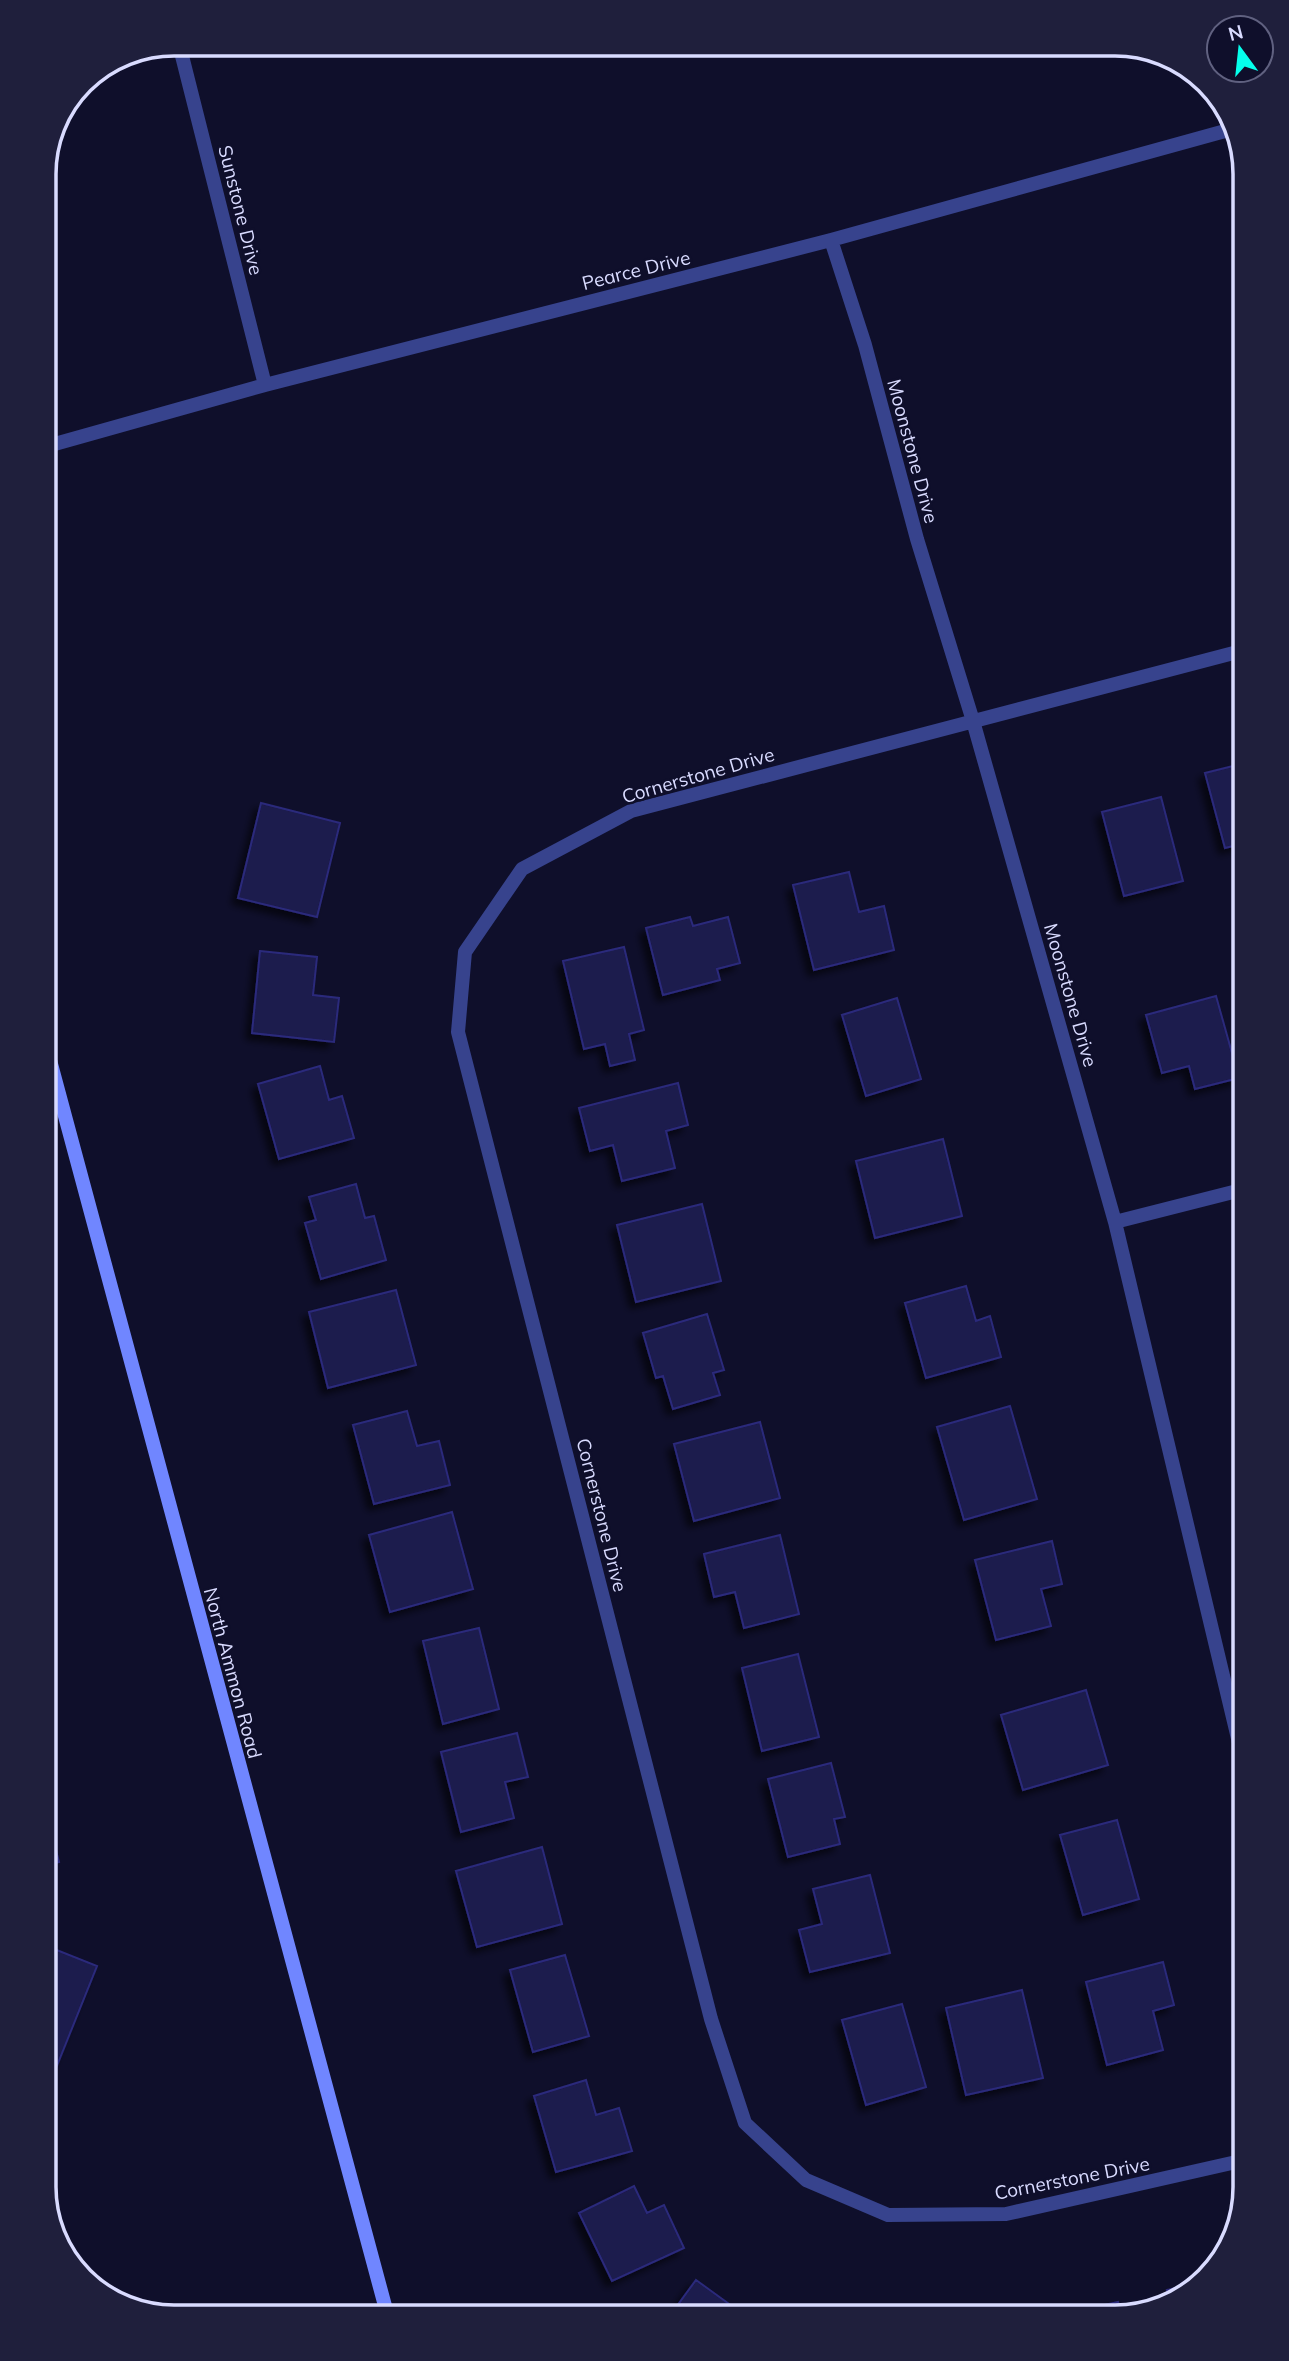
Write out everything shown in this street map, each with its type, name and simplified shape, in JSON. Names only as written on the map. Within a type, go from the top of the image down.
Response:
[{"type":"main road","name":"North Ammon Road","points":[[56,1083],[384,2305]]},
{"type":"street","name":"Sunstone Drive","points":[[182,56],[265,385]]},
{"type":"street","name":"Pearce Drive","points":[[56,444],[265,385],[831,240],[1225,131]]},
{"type":"street","name":"Moonstone Drive","points":[[831,240],[865,345],[917,539],[973,720],[1115,1222],[1233,1716]]},
{"type":"street","name":"Cornerstone Drive","points":[[1233,653],[631,811],[522,869],[465,952],[458,1032],[711,2019],[745,2123],[806,2180],[888,2215],[1006,2214],[1233,2163]]},
{"type":"street","points":[[1115,1222],[1233,1192]]},
{"type":"building","points":[[1233,766],[1233,846],[1225,848],[1205,773]]},
{"type":"building","points":[[1161,797],[1183,881],[1124,896],[1102,812]]},
{"type":"building","points":[[261,803],[340,823],[317,917],[238,898]]},
{"type":"building","points":[[849,872],[859,912],[884,906],[894,950],[814,970],[793,885]]},
{"type":"building","points":[[690,917],[693,926],[728,917],[740,963],[717,969],[720,980],[663,995],[646,928]]},
{"type":"building","points":[[624,947],[644,1030],[629,1034],[635,1060],[610,1066],[605,1044],[584,1049],[563,961]]},
{"type":"building","points":[[260,951],[317,957],[313,995],[339,998],[334,1042],[252,1033]]},
{"type":"building","points":[[1216,996],[1233,1057],[1233,1080],[1195,1089],[1189,1066],[1162,1073],[1146,1015]]},
{"type":"building","points":[[897,998],[921,1079],[866,1096],[842,1015]]},
{"type":"building","points":[[320,1066],[329,1100],[342,1096],[354,1138],[279,1159],[258,1084]]},
{"type":"building","points":[[678,1083],[688,1125],[666,1131],[675,1168],[622,1181],[613,1145],[590,1151],[579,1108]]},
{"type":"building","points":[[943,1139],[962,1216],[875,1238],[856,1161]]},
{"type":"building","points":[[356,1184],[365,1218],[374,1216],[386,1260],[321,1279],[305,1223],[316,1220],[309,1197]]},
{"type":"building","points":[[702,1204],[721,1281],[636,1302],[617,1225]]},
{"type":"building","points":[[966,1286],[976,1321],[990,1316],[1001,1357],[926,1378],[905,1303]]},
{"type":"building","points":[[396,1290],[416,1365],[328,1388],[309,1312]]},
{"type":"building","points":[[707,1314],[724,1370],[713,1373],[720,1395],[673,1409],[663,1376],[656,1378],[643,1333]]},
{"type":"building","points":[[1010,1406],[1037,1499],[964,1520],[937,1427]]},
{"type":"building","points":[[407,1411],[417,1446],[439,1441],[450,1485],[374,1504],[353,1425]]},
{"type":"building","points":[[760,1422],[780,1498],[694,1521],[674,1444]]},
{"type":"building","points":[[452,1512],[473,1589],[390,1612],[369,1535]]},
{"type":"building","points":[[780,1535],[799,1614],[744,1628],[735,1592],[714,1597],[704,1554]]},
{"type":"building","points":[[1052,1541],[1062,1584],[1041,1589],[1051,1626],[996,1640],[975,1560]]},
{"type":"building","points":[[479,1628],[499,1709],[443,1724],[423,1641]]},
{"type":"building","points":[[798,1654],[819,1737],[762,1751],[742,1668]]},
{"type":"building","points":[[1086,1690],[1108,1765],[1023,1790],[1001,1715]]},
{"type":"building","points":[[517,1733],[528,1777],[505,1782],[514,1818],[461,1832],[441,1752]]},
{"type":"building","points":[[831,1763],[845,1817],[834,1819],[840,1844],[788,1857],[768,1779]]},
{"type":"building","points":[[1117,1820],[1139,1899],[1083,1915],[1060,1835]]},
{"type":"building","points":[[542,1847],[562,1924],[477,1947],[456,1871]]},
{"type":"building","points":[[870,1875],[890,1953],[810,1972],[799,1930],[822,1924],[813,1889]]},
{"type":"building","points":[[56,1950],[97,1966],[56,2068]]},
{"type":"building","points":[[565,1955],[589,2036],[533,2052],[510,1970]]},
{"type":"building","points":[[1163,1962],[1174,2005],[1153,2011],[1163,2050],[1107,2065],[1086,1982]]},
{"type":"building","points":[[1022,1990],[1043,2078],[966,2095],[946,2008]]},
{"type":"building","points":[[902,2004],[926,2087],[866,2105],[842,2020]]},
{"type":"building","points":[[586,2080],[596,2115],[619,2108],[632,2151],[556,2172],[534,2096]]},
{"type":"building","points":[[634,2186],[647,2213],[664,2205],[684,2248],[612,2281],[579,2213]]},
{"type":"building","points":[[696,2280],[730,2305],[678,2305]]}]
